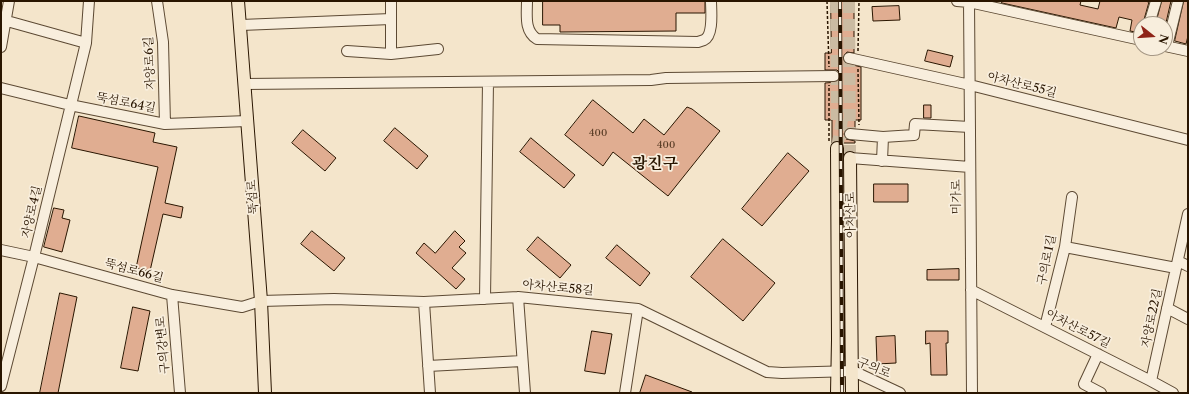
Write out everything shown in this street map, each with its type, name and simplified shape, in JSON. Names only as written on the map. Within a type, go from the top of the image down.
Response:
[{"type":"main road","name":"뚝섬로","points":[[238,1],[261,301],[265,393]]},
{"type":"main road","name":"아차산로","points":[[837,148],[837,393]]},
{"type":"main road","name":"아차산로","points":[[850,158],[852,393]]},
{"type":"main road","points":[[837,173],[850,172]]},
{"type":"street","points":[[1,47],[7,21],[9,1]]},
{"type":"street","name":"자양로4길","points":[[1,386],[86,43],[89,1]]},
{"type":"street","name":"자양로6길","points":[[157,1],[163,42],[165,124]]},
{"type":"street","points":[[390,54],[391,1]]},
{"type":"street","points":[[527,1],[527,25],[529,32],[537,40],[698,42],[709,36],[711,25],[711,1]]},
{"type":"street","points":[[957,1],[969,1],[1133,38]]},
{"type":"street","name":"미가로","points":[[969,1],[972,393]]},
{"type":"street","points":[[1151,16],[1156,1]]},
{"type":"street","points":[[1173,20],[1178,1]]},
{"type":"street","points":[[241,25],[391,19]]},
{"type":"street","points":[[7,21],[86,43]]},
{"type":"street","points":[[1173,48],[1188,51]]},
{"type":"street","points":[[347,51],[390,54],[438,50]]},
{"type":"street","name":"아차산로55길","points":[[849,58],[970,85],[1188,140]]},
{"type":"street","points":[[245,84],[651,80],[666,78],[834,76]]},
{"type":"street","points":[[485,299],[488,82]]},
{"type":"street","name":"뚝섬로64길","points":[[1,88],[70,105],[165,124],[248,121]]},
{"type":"street","points":[[850,134],[883,137],[914,135],[915,124],[970,126]]},
{"type":"street","points":[[882,161],[883,137]]},
{"type":"street","name":"아차산로","points":[[850,158],[970,167]]},
{"type":"street","name":"구의로1길","points":[[1045,327],[1065,248],[1072,197]]},
{"type":"street","name":"자양로22길","points":[[1152,381],[1188,214]]},
{"type":"street","points":[[1065,248],[1188,266]]},
{"type":"street","name":"뚝섬로66길","points":[[1,250],[34,257],[172,294],[242,307],[261,301]]},
{"type":"street","name":"아차산로57길","points":[[971,290],[1173,393]]},
{"type":"street","name":"구의강변로","points":[[172,294],[180,393]]},
{"type":"street","points":[[518,297],[525,393]]},
{"type":"street","name":"아차산로58길","points":[[261,301],[334,299],[424,302],[518,297],[638,309],[767,372],[838,372]]},
{"type":"street","points":[[424,302],[430,393]]},
{"type":"street","points":[[1168,308],[1188,319]]},
{"type":"street","points":[[625,393],[638,309]]},
{"type":"street","points":[[1098,354],[1084,384],[1101,393]]},
{"type":"street","points":[[428,366],[522,361]]},
{"type":"street","name":"구의로","points":[[838,372],[853,371],[900,393]]},
{"type":"building","points":[[543,1],[705,1],[705,13],[676,13],[676,31],[560,32],[560,25],[543,25]]},
{"type":"building","points":[[831,1],[854,1],[854,53],[847,52],[843,57],[845,63],[861,67],[861,120],[855,120],[855,128],[847,128],[844,134],[846,139],[855,141],[855,143],[842,143],[837,141],[832,143],[832,120],[825,120],[825,83],[837,82],[840,76],[837,70],[825,70],[825,53],[831,53]]},
{"type":"building","points":[[1002,1],[1081,1],[1080,5],[1098,9],[1100,1],[1149,2],[1145,16],[1133,16],[1133,32],[1130,31],[1132,20],[1119,17],[1116,28],[1002,3]]},
{"type":"building","points":[[1162,1],[1171,1],[1168,16],[1158,16]]},
{"type":"building","points":[[1184,1],[1188,1],[1188,36],[1186,44],[1175,41]]},
{"type":"building","points":[[899,6],[900,20],[873,21],[872,7]]},
{"type":"building","points":[[928,50],[953,56],[950,67],[925,61]]},
{"type":"building","points":[[593,100],[633,133],[644,119],[664,135],[687,107],[692,109],[720,131],[668,196],[613,152],[603,166],[565,135]]},
{"type":"building","points":[[924,105],[931,105],[931,118],[924,118]]},
{"type":"building","points":[[79,116],[155,133],[153,142],[177,147],[165,203],[183,207],[181,218],[163,214],[150,271],[136,268],[158,167],[72,148]]},
{"type":"building","points":[[395,128],[428,156],[417,169],[384,141]]},
{"type":"building","points":[[303,130],[336,158],[325,171],[292,143]]},
{"type":"building","points":[[531,138],[575,175],[564,188],[520,152]]},
{"type":"building","points":[[788,153],[809,171],[762,226],[742,209]]},
{"type":"building","points":[[874,184],[908,184],[908,202],[874,202]]},
{"type":"building","points":[[54,208],[64,210],[62,218],[70,220],[62,252],[44,247]]},
{"type":"building","points":[[312,231],[345,258],[334,271],[301,244]]},
{"type":"building","points":[[455,231],[465,241],[459,247],[466,253],[452,268],[465,279],[456,289],[416,253],[424,243],[435,253]]},
{"type":"building","points":[[538,237],[571,265],[560,278],[527,250]]},
{"type":"building","points":[[723,239],[775,283],[743,321],[691,277]]},
{"type":"building","points":[[617,245],[650,273],[640,286],[606,258]]},
{"type":"building","points":[[959,269],[959,280],[927,280],[927,270]]},
{"type":"building","points":[[60,293],[77,297],[58,393],[40,393]]},
{"type":"building","points":[[133,307],[150,311],[138,371],[121,368]]},
{"type":"building","points":[[592,331],[612,334],[605,374],[585,371]]},
{"type":"building","points":[[926,331],[948,331],[948,343],[946,343],[947,375],[931,375],[930,343],[926,344]]},
{"type":"building","points":[[895,336],[896,363],[877,364],[876,337]]},
{"type":"building","points":[[646,375],[692,392],[692,393],[640,393]]},
{"type":"tunnel","points":[[836,1],[837,120]]},
{"type":"tunnel","points":[[849,1],[850,158]]},
{"type":"tunnel","points":[[837,148],[844,109]]},
{"type":"railway","points":[[840,1],[842,393]]},
{"type":"district","name":"광진구","points":[[655,164]]}]
